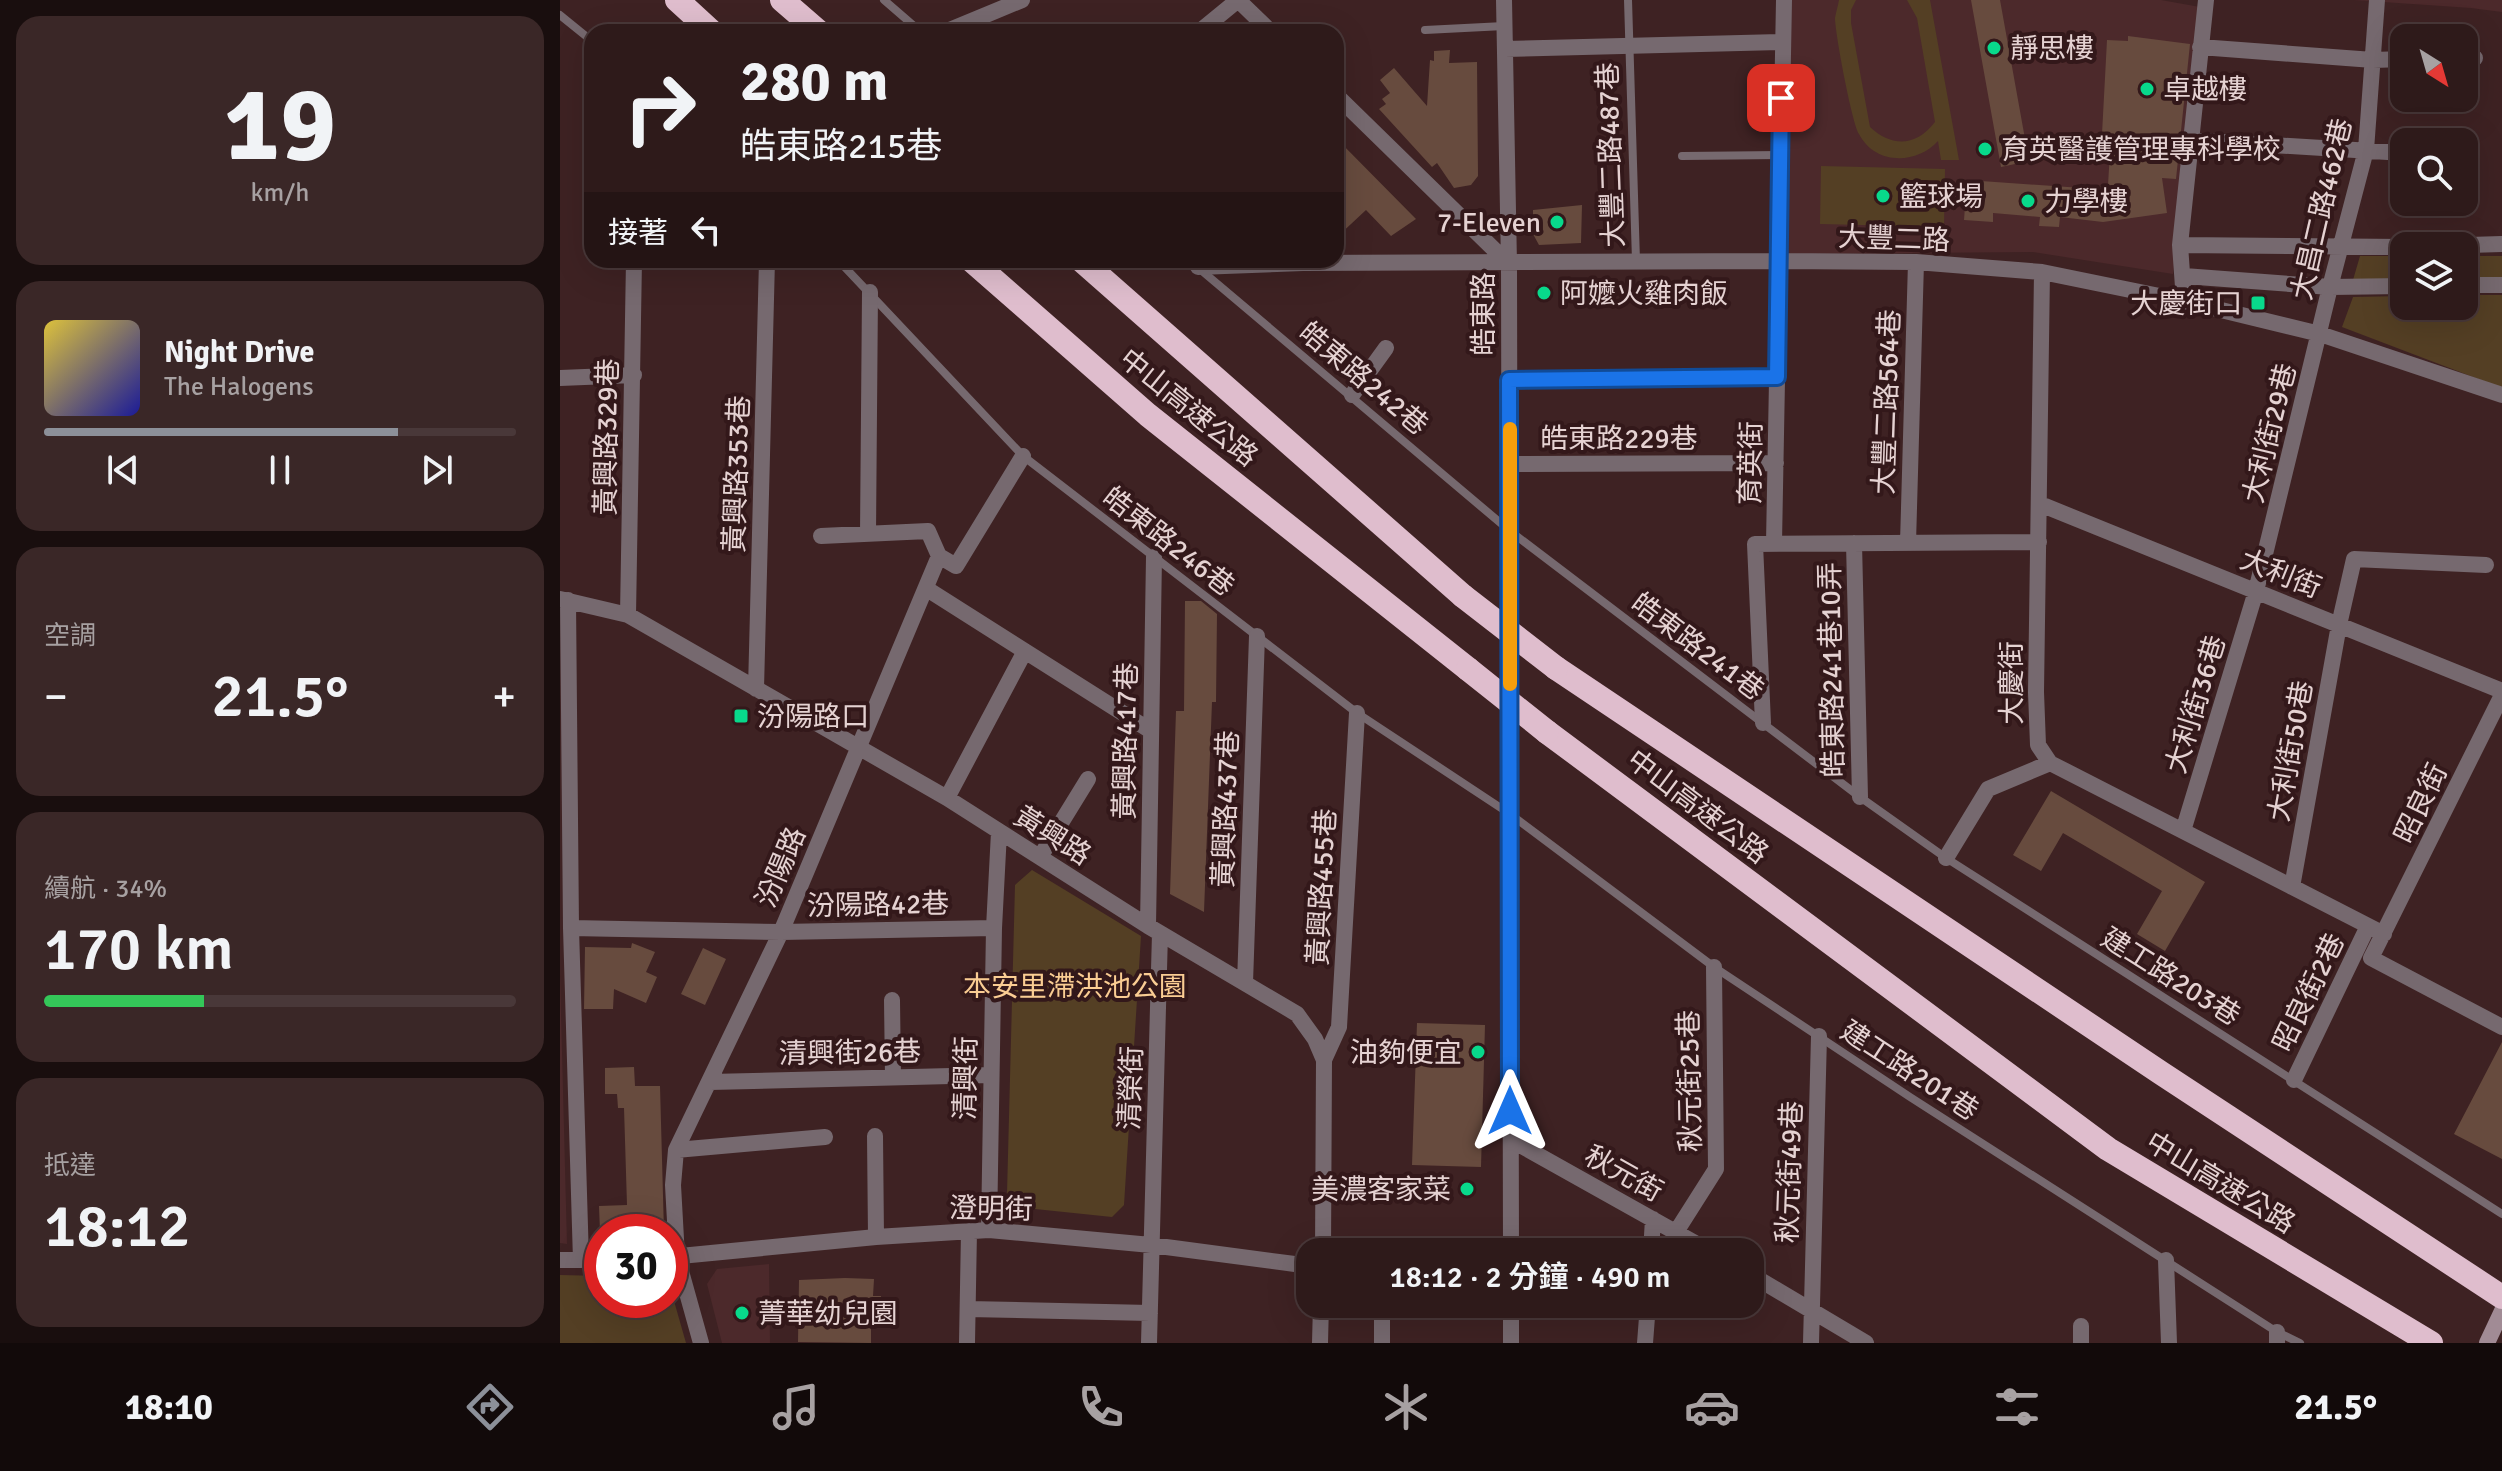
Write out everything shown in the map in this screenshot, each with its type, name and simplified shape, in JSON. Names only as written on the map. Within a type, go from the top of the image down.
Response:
[{"type":"highway","points":[[677,0],[703,24]]},
{"type":"highway","points":[[782,0],[810,24]]},
{"type":"highway","name":"中山高速公路","points":[[980,268],[1148,415],[1547,732],[2108,1149],[2431,1343]]},
{"type":"highway","name":"中山高速公路","points":[[1090,268],[1463,596],[1556,668],[2502,1297]]},
{"type":"street","points":[[964,24],[1022,0]]},
{"type":"street","points":[[1209,24],[1238,0],[1263,24]]},
{"type":"street","name":"皓東路","points":[[1504,0],[1509,264],[1511,1238]]},
{"type":"street","name":"育英街","points":[[1774,543],[1784,0]]},
{"type":"street","points":[[2184,301],[2180,245],[2206,0]]},
{"type":"street","name":"大昌二路462巷","points":[[2320,334],[2366,150],[2377,0]]},
{"type":"street","points":[[1505,49],[1783,42]]},
{"type":"street","points":[[2200,47],[2390,59]]},
{"type":"street","points":[[1344,103],[1509,264]]},
{"type":"street","points":[[2190,140],[2390,152]]},
{"type":"street","points":[[2478,245],[2502,244]]},
{"type":"street","points":[[2180,245],[2390,247]]},
{"type":"street","name":"大豐二路","points":[[1344,262],[1916,262],[2042,272],[2184,301],[2320,334],[2502,395]]},
{"type":"street","name":"大豐二路564巷","points":[[1908,543],[1916,262]]},
{"type":"street","name":"黃興路329巷","points":[[628,615],[634,268]]},
{"type":"street","name":"黃興路353巷","points":[[756,689],[767,268]]},
{"type":"street","name":"大慶街","points":[[2042,272],[2036,692],[2038,745],[2050,763]]},
{"type":"street","points":[[2184,276],[2330,287],[2390,286]]},
{"type":"street","points":[[2478,285],[2502,285]]},
{"type":"street","points":[[868,534],[870,292]]},
{"type":"street","name":"大利街29巷","points":[[2256,591],[2320,334]]},
{"type":"street","points":[[1352,395],[1386,348]]},
{"type":"street","points":[[560,378],[634,375]]},
{"type":"street","points":[[1509,380],[1777,377]]},
{"type":"street","points":[[821,536],[928,531],[939,556],[956,566],[1023,456]]},
{"type":"street","name":"皓東路229巷","points":[[1510,464],[1776,463]]},
{"type":"street","name":"大利街","points":[[2040,504],[2502,693]]},
{"type":"street","points":[[1763,723],[1755,544],[2039,542]]},
{"type":"street","name":"皓東路241巷10弄","points":[[1854,543],[1860,797]]},
{"type":"street","name":"汾陽路","points":[[673,1214],[676,1150],[781,932],[939,556]]},
{"type":"street","name":"黃興路417巷","points":[[1154,557],[1151,731],[1154,930]]},
{"type":"street","name":"大利街50巷","points":[[2292,887],[2339,625],[2354,559],[2486,565]]},
{"type":"street","points":[[927,589],[1151,731]]},
{"type":"street","name":"大利街36巷","points":[[2183,831],[2256,591]]},
{"type":"street","points":[[564,600],[581,1260]]},
{"type":"street","name":"黃興路","points":[[564,600],[628,615],[947,798],[1154,930],[1297,1014],[1315,1039],[1324,1060],[1323,1238]]},
{"type":"street","name":"黃興路437巷","points":[[1245,983],[1257,636]]},
{"type":"street","points":[[947,798],[1025,651]]},
{"type":"street","name":"昭良街","points":[[2384,934],[2502,693]]},
{"type":"street","name":"黃興路455巷","points":[[1324,1060],[1339,1027],[1357,713]]},
{"type":"street","points":[[1946,858],[1988,789],[2050,763],[2384,934],[2371,958],[2502,1027]]},
{"type":"street","points":[[1040,857],[1088,779]]},
{"type":"street","name":"清興街","points":[[989,1230],[994,928],[999,832]]},
{"type":"street","name":"昭良街2巷","points":[[2294,1080],[2368,926]]},
{"type":"street","name":"汾陽路42巷","points":[[571,928],[781,932],[994,928]]},
{"type":"street","name":"清榮街","points":[[1149,1343],[1154,930]]},
{"type":"street","name":"秋元街25巷","points":[[1676,1232],[1716,1169],[1714,967]]},
{"type":"street","points":[[892,1000],[893,1077]]},
{"type":"street","name":"秋元街49巷","points":[[1811,1343],[1819,1036]]},
{"type":"street","name":"清興街26巷","points":[[710,1082],[991,1075]]},
{"type":"street","points":[[875,1136],[876,1237]]},
{"type":"street","points":[[676,1150],[825,1137]]},
{"type":"street","name":"秋元街","points":[[1511,1140],[1686,1238]]},
{"type":"street","points":[[1652,1238],[1653,1219]]},
{"type":"street","name":"澄明街","points":[[688,1256],[876,1237],[989,1230],[1151,1245],[1296,1264]]},
{"type":"street","points":[[967,1343],[969,1231]]},
{"type":"street","points":[[560,1260],[584,1260]]},
{"type":"street","points":[[2166,1260],[2169,1343]]},
{"type":"street","points":[[1764,1282],[1866,1343]]},
{"type":"street","name":"汾陽路","points":[[688,1302],[701,1343]]},
{"type":"street","points":[[968,1309],[1150,1313]]},
{"type":"street","points":[[2487,1343],[2502,1311]]},
{"type":"street","points":[[1320,1343],[1321,1318]]},
{"type":"street","points":[[1382,1318],[1382,1343]]},
{"type":"street","points":[[1511,1318],[1511,1343]]},
{"type":"street","points":[[1645,1343],[1647,1318]]},
{"type":"street","points":[[2081,1326],[2081,1343]]},
{"type":"lane","points":[[884,0],[912,24]]},
{"type":"lane","name":"大豐二路487巷","points":[[1628,0],[1636,262]]},
{"type":"lane","points":[[560,15],[584,34]]},
{"type":"lane","points":[[1425,30],[1505,26]]},
{"type":"lane","points":[[1682,156],[1780,155]]},
{"type":"lane","name":"皓東路246巷","points":[[846,268],[1023,456],[1357,713],[1510,814]]},
{"type":"lane","name":"皓東路242巷","points":[[1198,268],[1510,531]]},
{"type":"lane","name":"皓東路241巷","points":[[1510,531],[1860,797]]},
{"type":"lane","name":"建工路203巷","points":[[1860,797],[1946,858],[2502,1214]]},
{"type":"lane","name":"建工路201巷","points":[[1510,814],[1714,967],[2166,1260],[2277,1337],[2300,1343]]},
{"type":"shaded area","name":"育英醫護管理專科學校","points":[[1789,0],[2161,0],[2200,7],[2173,274],[2033,252],[1783,254]]},
{"type":"shaded area","points":[[2354,0],[2502,0],[2502,12],[2471,8]]},
{"type":"shaded area","points":[[560,975],[567,1244],[560,1243]]},
{"type":"shaded area","name":"菁華幼兒園","points":[[769,1264],[770,1343],[722,1343],[707,1284],[717,1269]]},
{"type":"green space","points":[[1839,0],[1856,0],[1851,10],[1851,23],[1870,127],[1886,138],[1903,141],[1920,136],[1935,122],[1917,18],[1907,0],[1930,0],[1959,160],[1941,160],[1938,141],[1929,149],[1908,158],[1885,156],[1866,144],[1856,126],[1848,96],[1835,18]]},
{"type":"green space","name":"籃球場","points":[[1821,166],[1945,169],[1944,227],[1820,224]]},
{"type":"green space","points":[[2360,256],[2390,256],[2390,280],[2353,280]]},
{"type":"green space","points":[[2478,256],[2502,256],[2502,280],[2478,280]]},
{"type":"green space","points":[[2478,295],[2502,295],[2502,388],[2342,327],[2353,297],[2390,296],[2390,320],[2478,320]]},
{"type":"green space","name":"本安里滯洪池公園","points":[[1032,870],[1141,936],[1124,1205],[1112,1217],[1015,1207],[1007,1194],[1015,885]]},
{"type":"green space","points":[[560,1275],[584,1276],[584,1318],[679,1318],[686,1343],[560,1343]]},
{"type":"building","name":"靜思樓","points":[[1971,0],[2000,0],[2029,161],[2001,167]]},
{"type":"building","points":[[2128,36],[2190,44],[2176,179],[2162,178],[2167,213],[2103,222],[2060,217],[2059,227],[2039,226],[2040,217],[1993,213],[1993,222],[1964,220],[1967,180],[2082,188],[2108,185],[2111,135],[2102,134],[2107,40],[2128,41]]},
{"type":"building","points":[[1450,50],[1449,63],[1477,62],[1478,176],[1471,185],[1454,188],[1437,163],[1432,167],[1379,109],[1386,104],[1382,99],[1390,93],[1380,80],[1394,68],[1427,106],[1430,60],[1434,61],[1434,51]]},
{"type":"building","points":[[1344,146],[1416,219],[1391,236],[1366,210],[1344,231]]},
{"type":"building","name":"7-Eleven","points":[[1582,205],[1581,243],[1539,245],[1533,234],[1533,210]]},
{"type":"building","points":[[1185,601],[1201,601],[1217,614],[1216,702],[1212,702],[1204,912],[1170,894],[1176,711],[1184,711]]},
{"type":"building","points":[[2051,791],[2205,882],[2165,951],[2137,934],[2162,891],[2063,833],[2041,871],[2013,855]]},
{"type":"building","points":[[632,943],[655,952],[646,972],[657,977],[646,1003],[614,989],[613,1009],[584,1009],[585,947],[631,948]]},
{"type":"building","points":[[703,948],[726,959],[705,1005],[681,994]]},
{"type":"building","points":[[1417,1023],[1485,1025],[1481,1167],[1412,1165]]},
{"type":"building","points":[[2502,1042],[2502,1159],[2454,1134]]},
{"type":"building","points":[[634,1067],[635,1086],[660,1086],[664,1214],[599,1214],[599,1206],[627,1205],[624,1108],[618,1108],[617,1094],[605,1094],[605,1068]]},
{"type":"building","points":[[874,1279],[873,1296],[881,1296],[880,1323],[871,1323],[871,1343],[798,1342],[799,1280]]},
{"type":"slow traffic","points":[[1510,429],[1510,684]]},
{"type":"place","name":"靜思樓","points":[[1994,48]]},
{"type":"place","name":"卓越樓","points":[[2147,89]]},
{"type":"place","name":"育英醫護管理專科學校","points":[[1985,149]]},
{"type":"place","name":"籃球場","points":[[1883,196]]},
{"type":"place","name":"力學樓","points":[[2028,201]]},
{"type":"place","name":"7-Eleven","points":[[1557,222]]},
{"type":"place","name":"阿嬤火雞肉飯","points":[[1544,293]]},
{"type":"place","name":"大慶街口","points":[[2258,303]]},
{"type":"place","name":"汾陽路口","points":[[741,716]]},
{"type":"place","name":"油夠便宜","points":[[1478,1052]]},
{"type":"place","name":"美濃客家菜","points":[[1467,1189]]},
{"type":"place","name":"菁華幼兒園","points":[[742,1313]]},
{"type":"route","points":[[1510,1111],[1509,380],[1777,377],[1781,98]]}]
